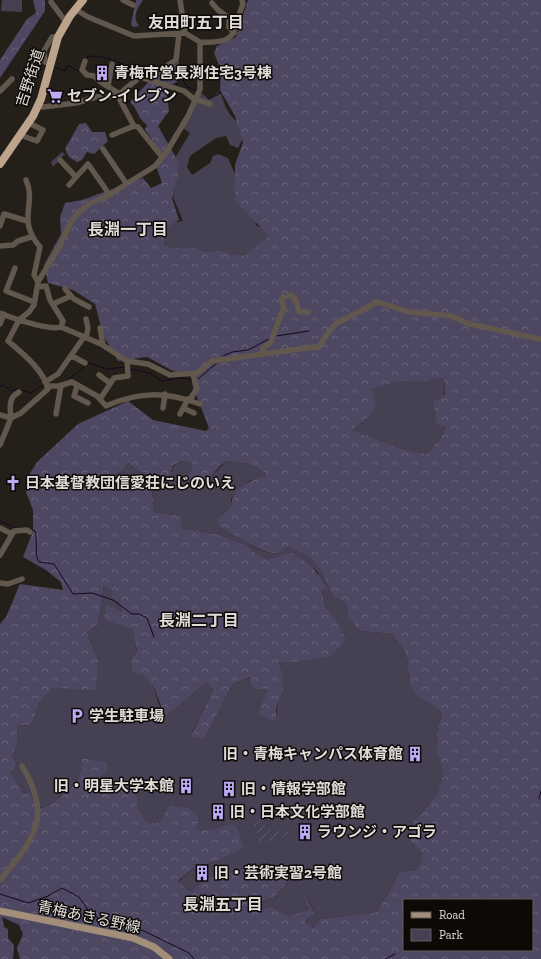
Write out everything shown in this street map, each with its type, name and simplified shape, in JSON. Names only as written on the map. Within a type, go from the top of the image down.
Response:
[{"type":"highway","name":"吉野街道","points":[[1,161],[29,123],[38,106],[58,37],[66,22],[83,0]]},
{"type":"main road","name":"青梅あきる野線","points":[[0,911],[133,938],[154,947],[169,959]]},
{"type":"street","points":[[123,0],[133,5]]},
{"type":"street","points":[[180,0],[185,33]]},
{"type":"street","points":[[75,9],[88,17],[134,36],[185,33],[200,42],[218,43],[227,40],[234,33],[243,4],[242,0]]},
{"type":"street","points":[[52,2],[66,22]]},
{"type":"street","points":[[212,3],[218,10],[229,18],[229,27],[234,33]]},
{"type":"street","points":[[38,106],[43,107],[76,103],[96,97],[119,95],[139,78],[148,77],[176,60],[179,34]]},
{"type":"street","points":[[0,415],[11,418],[21,413],[47,391],[46,383],[27,357],[8,341],[19,320],[31,310],[37,284],[60,247],[77,214],[89,204],[108,195],[155,166],[162,157],[188,116],[194,99],[201,86],[199,58],[200,42]]},
{"type":"street","points":[[85,61],[82,70],[87,75],[94,76],[98,82],[108,86],[119,95],[134,126],[138,127],[162,157]]},
{"type":"street","points":[[108,86],[112,64]]},
{"type":"street","points":[[142,72],[148,77],[184,91],[194,99],[210,104]]},
{"type":"street","points":[[0,91],[12,79]]},
{"type":"street","points":[[20,135],[37,141],[43,130],[29,123]]},
{"type":"street","points":[[112,135],[134,126]]},
{"type":"street","points":[[103,149],[126,183]]},
{"type":"street","points":[[60,160],[76,177]]},
{"type":"street","points":[[69,185],[88,164],[105,188],[108,195]]},
{"type":"street","points":[[26,180],[29,194],[28,221],[31,237],[40,247],[34,275],[37,284]]},
{"type":"street","points":[[0,226],[4,214],[28,221]]},
{"type":"street","points":[[0,246],[13,245],[18,241],[31,237]]},
{"type":"street","points":[[15,268],[6,291],[34,302]]},
{"type":"street","points":[[37,284],[46,286],[50,300],[63,322],[61,327]]},
{"type":"street","points":[[65,290],[71,296],[90,307]]},
{"type":"street","points":[[262,354],[263,348],[270,342],[282,312],[283,297],[292,295],[296,300],[299,312],[308,312]]},
{"type":"street","points":[[53,304],[71,296]]},
{"type":"street","points":[[0,324],[2,314],[19,320],[55,328],[61,327],[103,345],[127,360],[148,364],[170,375],[193,375],[212,361],[314,347],[318,348],[333,326],[378,302],[409,312],[452,316],[469,324],[541,339]]},
{"type":"street","points":[[46,383],[58,374],[85,337],[88,328],[86,319]]},
{"type":"street","points":[[100,328],[103,345]]},
{"type":"street","points":[[72,356],[85,363]]},
{"type":"street","points":[[100,399],[114,378],[128,376],[127,360]]},
{"type":"street","points":[[99,375],[110,383]]},
{"type":"street","points":[[193,375],[197,388],[181,412],[194,413]]},
{"type":"street","points":[[46,383],[61,385],[72,382],[97,396],[106,406],[136,396],[165,394],[200,404]]},
{"type":"street","points":[[56,414],[61,385]]},
{"type":"street","points":[[77,386],[74,396],[88,403]]},
{"type":"street","points":[[0,445],[11,418],[10,403],[14,394],[19,392]]},
{"type":"street","points":[[163,408],[165,394]]},
{"type":"street","points":[[0,528],[12,534]]},
{"type":"street","points":[[0,554],[14,531],[21,530],[30,532]]},
{"type":"street","points":[[0,583],[8,584],[22,579]]},
{"type":"street","points":[[0,880],[25,850],[33,835],[36,823],[36,797],[22,766]]},
{"type":"green space","points":[[2,0],[22,0],[22,12],[1,11]]},
{"type":"green space","points":[[33,0],[45,0],[45,11],[0,78],[0,60],[27,19],[36,13]]},
{"type":"green space","points":[[136,0],[143,0],[137,10],[136,16],[139,26],[133,27],[131,24]]},
{"type":"green space","points":[[248,0],[541,0],[541,959],[20,959],[17,948],[23,934],[19,925],[2,917],[4,927],[8,929],[8,938],[14,945],[13,959],[0,959],[0,624],[6,617],[20,584],[63,590],[61,582],[46,570],[23,557],[33,531],[33,510],[26,492],[27,478],[37,462],[78,424],[128,401],[153,420],[206,431],[209,428],[192,384],[193,375],[173,371],[147,357],[118,361],[103,335],[95,304],[73,290],[48,283],[44,265],[61,234],[60,217],[65,203],[82,200],[143,178],[151,188],[162,183],[157,169],[162,155],[145,129],[147,125],[141,119],[130,102],[154,76],[179,62],[178,82],[166,86],[169,111],[158,126],[178,161],[178,175],[172,198],[179,220],[162,230],[165,245],[172,248],[196,248],[203,252],[219,251],[245,256],[269,236],[235,201],[235,165],[243,142],[235,116],[220,90],[221,70],[214,53],[217,46],[236,37]],"holes":[[[444,378],[445,395],[433,402],[437,424],[445,426],[441,438],[426,454],[400,448],[351,430],[368,417],[376,404],[371,389],[402,381],[429,381]],[[181,461],[189,461],[193,465],[188,478],[193,485],[201,487],[220,466],[227,461],[250,464],[264,472],[265,476],[247,483],[238,490],[234,495],[231,507],[217,519],[218,525],[266,552],[276,553],[289,547],[300,552],[313,561],[318,566],[333,597],[345,602],[348,617],[360,631],[393,634],[404,649],[406,655],[410,687],[417,696],[436,707],[442,715],[438,726],[436,746],[444,774],[438,791],[427,807],[414,820],[409,840],[422,853],[421,861],[416,870],[400,872],[377,912],[320,919],[313,928],[305,922],[314,912],[302,889],[299,869],[260,879],[256,866],[206,878],[190,892],[178,881],[194,868],[221,859],[244,848],[237,827],[229,824],[209,830],[196,829],[199,818],[188,808],[169,805],[159,823],[147,822],[137,808],[137,778],[111,784],[108,792],[100,794],[96,789],[97,780],[106,773],[107,762],[82,758],[79,777],[72,787],[54,802],[36,809],[31,791],[24,794],[11,772],[17,764],[12,754],[18,745],[17,726],[31,725],[40,702],[53,688],[96,690],[98,659],[87,633],[98,624],[104,586],[113,591],[111,597],[118,600],[122,612],[107,605],[104,619],[132,629],[137,651],[131,660],[133,673],[142,674],[154,687],[165,717],[206,683],[213,689],[191,736],[204,740],[232,685],[250,677],[253,689],[268,689],[258,714],[277,722],[276,709],[283,688],[279,662],[295,662],[331,656],[346,640],[335,618],[326,607],[322,591],[325,587],[322,580],[311,566],[291,552],[268,559],[259,556],[247,546],[220,535],[181,528],[181,516],[154,512],[152,491],[142,480],[114,479],[114,475],[122,471],[128,463],[146,474],[160,478],[166,477],[170,473],[173,466]],[[295,874],[309,909],[288,916],[272,906],[254,911],[250,908],[255,904],[273,898]]]},
{"type":"green space","points":[[201,91],[209,99],[218,93],[221,93],[228,111],[246,133],[238,148],[230,145],[226,136],[216,138],[190,156],[187,167],[192,175],[210,163],[213,156],[218,154],[228,158],[257,226],[263,228],[272,236],[246,258],[232,253],[222,255],[169,251],[158,230],[164,224],[183,221],[173,197],[177,176],[175,158],[190,133],[183,128]]},
{"type":"green space","points":[[86,123],[92,132],[105,132],[108,141],[94,154],[87,152],[82,160],[77,162],[69,157],[65,149],[79,124]]},
{"type":"green space","points":[[62,152],[65,154],[53,167],[51,162]]},
{"type":"green space","points":[[444,378],[445,425],[441,438],[426,454],[400,448],[350,430],[356,426],[371,389],[402,381],[429,381]]},
{"type":"green space","points":[[181,461],[190,461],[212,475],[227,461],[250,464],[264,472],[265,477],[249,481],[231,499],[231,507],[221,515],[249,544],[256,548],[273,553],[289,547],[300,552],[313,561],[318,566],[333,597],[345,602],[348,617],[360,631],[393,634],[404,649],[406,655],[410,687],[417,696],[436,707],[442,715],[438,726],[436,746],[445,774],[438,791],[427,807],[414,820],[409,840],[422,853],[421,861],[416,870],[400,872],[377,912],[320,919],[313,928],[305,923],[314,911],[302,889],[299,869],[260,879],[256,866],[206,878],[190,892],[178,882],[194,868],[221,859],[243,848],[229,824],[209,830],[195,829],[188,808],[169,805],[159,823],[147,822],[137,808],[108,792],[100,794],[96,789],[97,780],[106,773],[106,762],[82,758],[79,777],[72,787],[60,798],[35,809],[31,791],[24,794],[11,772],[17,764],[12,754],[18,745],[17,726],[31,725],[40,702],[53,688],[98,659],[87,633],[98,624],[104,586],[113,591],[118,600],[122,613],[132,629],[137,651],[131,660],[154,687],[158,702],[165,717],[206,683],[213,689],[191,735],[204,740],[232,685],[251,677],[268,688],[264,700],[277,721],[277,706],[281,685],[281,670],[279,661],[295,662],[335,618],[326,607],[318,572],[291,552],[268,559],[259,556],[247,546],[220,535],[181,528],[181,516],[154,512],[152,491],[142,480],[114,479],[114,475],[122,471],[128,463],[134,467],[172,472],[173,467]]},
{"type":"green space","points":[[255,818],[262,821],[267,830],[287,831],[290,835],[260,844],[254,838],[257,833],[251,821]]},
{"type":"green space","points":[[295,874],[309,909],[288,916],[272,906],[254,911],[250,908],[255,904],[273,898]]},
{"type":"waterway","points":[[85,58],[98,56],[113,60],[140,74]]},
{"type":"waterway","points":[[53,67],[65,71],[67,66],[70,66],[80,72]]},
{"type":"waterway","points":[[176,85],[179,79],[183,80],[187,87],[196,90]]},
{"type":"waterway","points":[[201,92],[209,99],[221,93]]},
{"type":"waterway","points":[[126,103],[130,101]]},
{"type":"waterway","points":[[276,336],[309,331]]},
{"type":"waterway","points":[[223,356],[232,352],[248,350],[269,339]]},
{"type":"waterway","points":[[198,379],[218,362]]},
{"type":"waterway","points":[[68,380],[88,363],[107,369],[125,367]]},
{"type":"waterway","points":[[130,369],[150,373],[162,381],[177,378],[193,379]]},
{"type":"waterway","points":[[0,387],[3,385],[11,391],[19,389],[30,393],[44,385]]},
{"type":"waterway","points":[[0,521],[15,528]]},
{"type":"waterway","points":[[30,529],[35,531],[37,556],[39,562],[54,564],[73,594],[92,593],[113,600],[132,614],[139,614],[147,618],[154,637]]},
{"type":"waterway","points":[[539,799],[541,791]]},
{"type":"waterway","points":[[0,894],[28,903],[48,896],[62,888],[79,897],[91,914],[100,919],[144,931],[189,953],[194,959]]},
{"type":"waterway","points":[[385,959],[395,954]]},
{"type":"place","name":"青梅市営長渕住宅3号棟","points":[[102,73]]},
{"type":"place","name":"セブン-イレブン","points":[[55,96]]},
{"type":"place","name":"日本基督教団信愛荘にじのいえ","points":[[13,483]]},
{"type":"place","name":"学生駐車場","points":[[77,716]]},
{"type":"place","name":"旧・青梅キャンパス体育館","points":[[415,754]]},
{"type":"place","name":"旧・明星大学本館","points":[[186,786]]},
{"type":"place","name":"旧・情報学部館","points":[[229,789]]},
{"type":"place","name":"旧・日本文化学部館","points":[[218,812]]},
{"type":"place","name":"ラウンジ・アゴラ","points":[[305,832]]},
{"type":"place","name":"旧・芸術実習2号館","points":[[202,873]]},
{"type":"district","name":"友田町五丁目","points":[[196,22]]},
{"type":"district","name":"長淵一丁目","points":[[128,229]]},
{"type":"district","name":"長淵二丁目","points":[[199,620]]},
{"type":"district","name":"長淵五丁目","points":[[223,904]]}]
